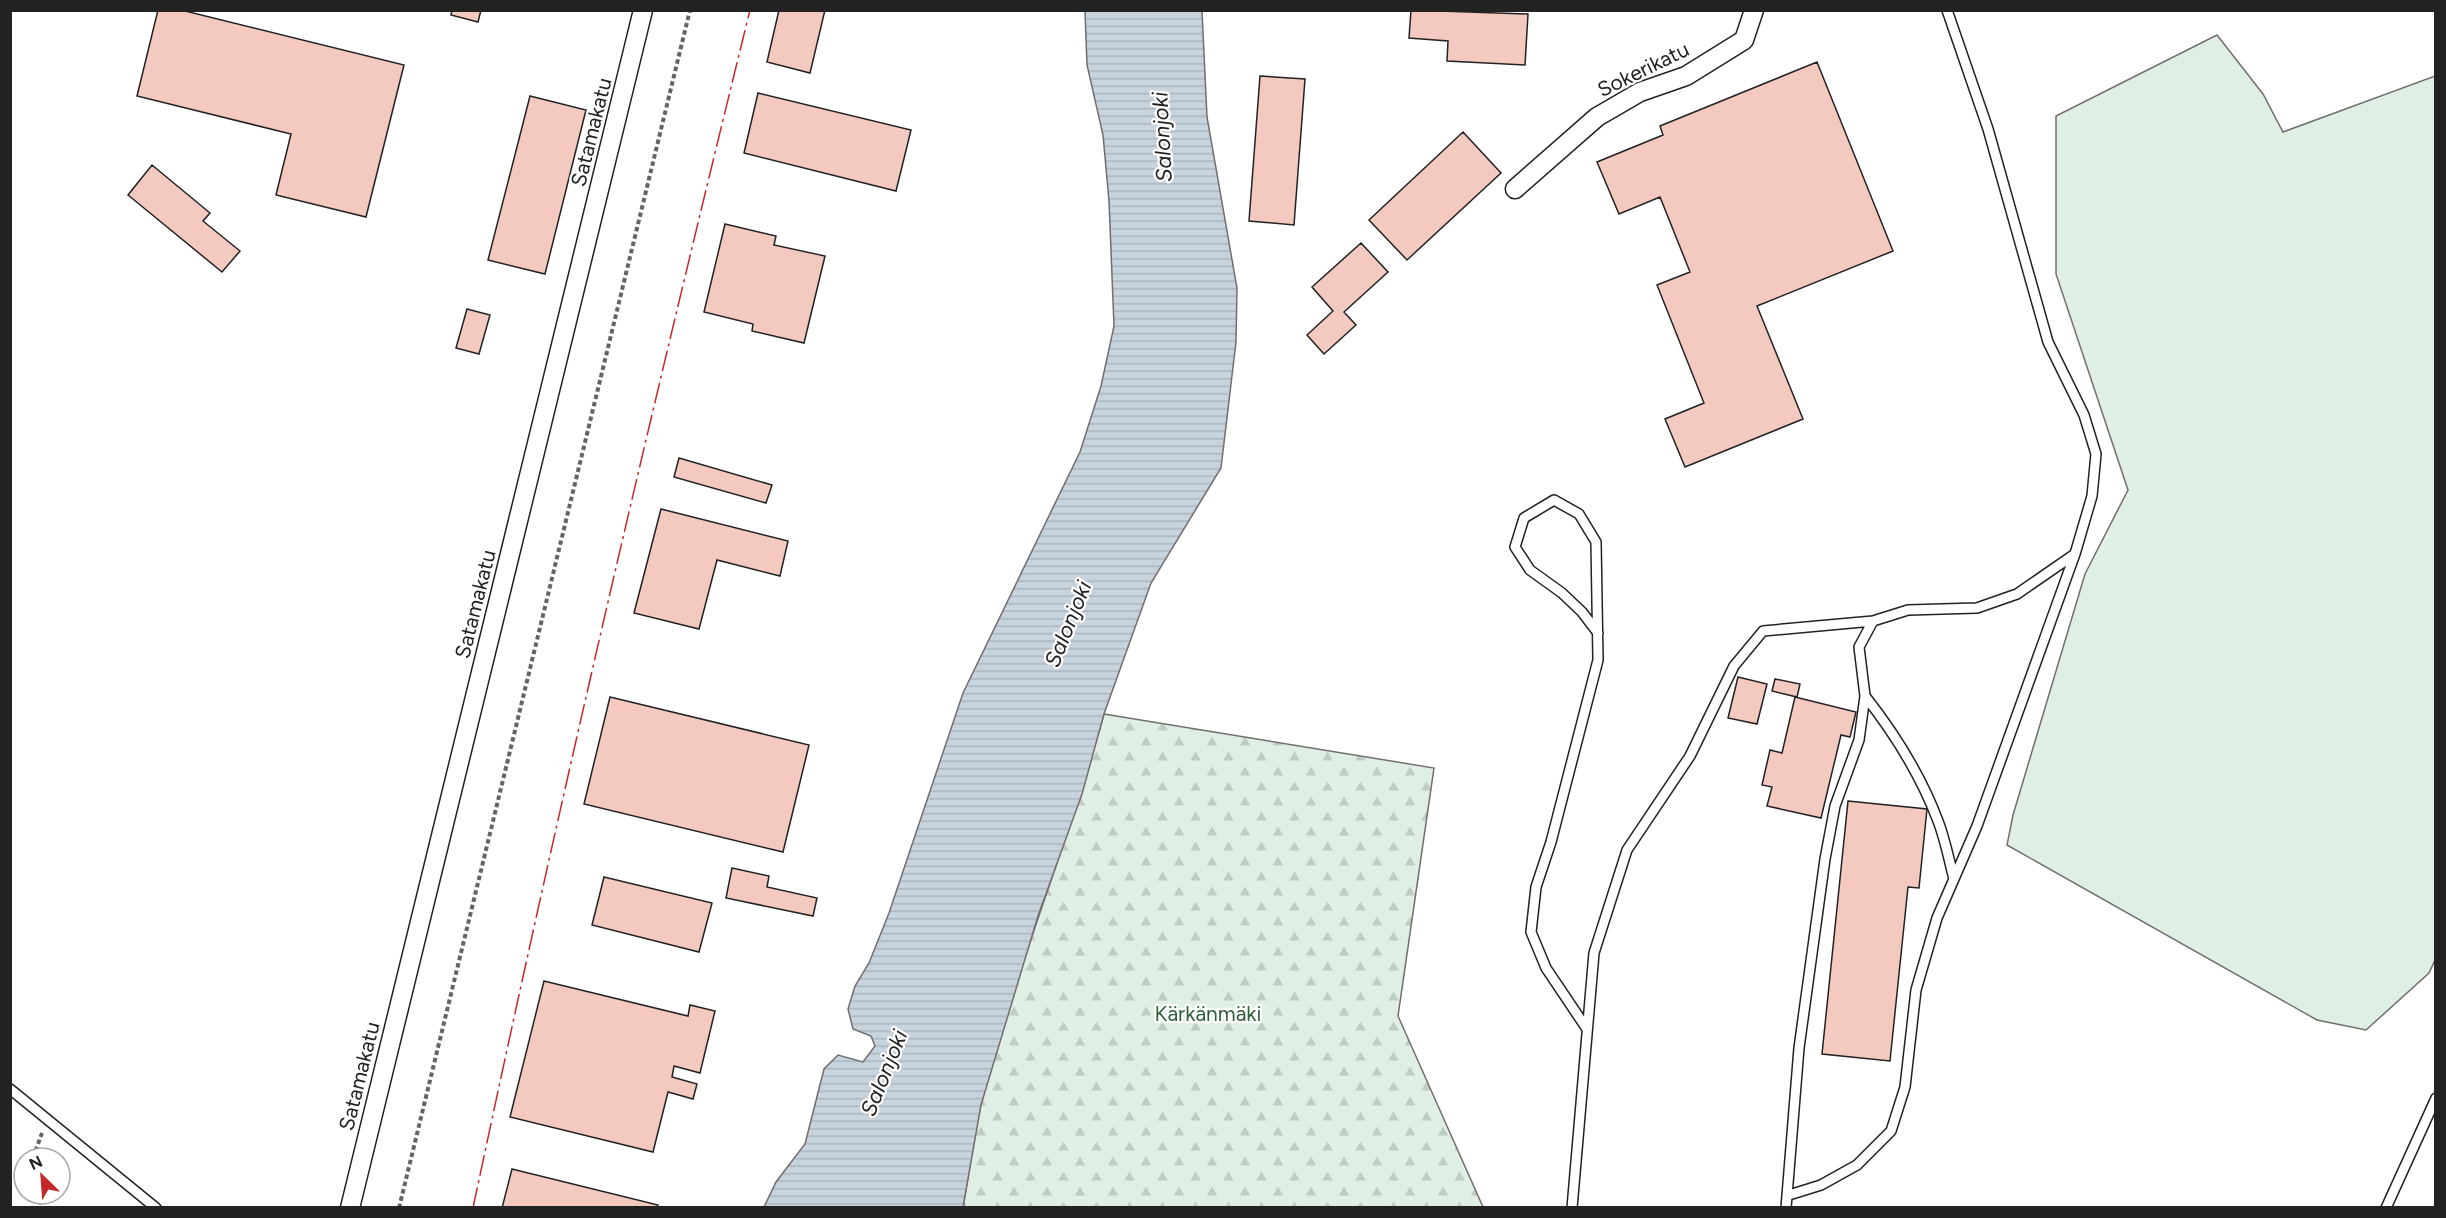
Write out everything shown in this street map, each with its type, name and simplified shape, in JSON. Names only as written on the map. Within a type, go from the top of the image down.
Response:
[{"type":"street","name":"Satamakatu","points":[[350,1208],[643,10]]},
{"type":"street","name":"Sokerikatu","points":[[1515,189],[1597,117],[1640,92],[1686,76],[1744,40],[1754,10]]},
{"type":"lane","points":[[1789,1195],[1821,1185],[1857,1165],[1891,1131],[1905,1087],[1916,990],[1937,918],[1977,826],[2075,554],[2092,496],[2096,454],[2085,415],[2048,342],[1988,129],[1947,10]]},
{"type":"lane","points":[[1587,1029],[1546,968],[1531,932],[1536,887],[1554,831],[1598,660],[1599,633],[1596,542],[1579,514],[1554,500],[1524,518],[1515,547],[1530,570],[1562,593],[1599,633]]},
{"type":"lane","points":[[1572,1208],[1594,953],[1627,850],[1690,756],[1734,666],[1763,631],[1873,621],[1908,610],[1977,608],[2017,594],[2075,554]]},
{"type":"lane","points":[[1786,1208],[1789,1195],[1799,1048],[1825,859],[1835,806],[1859,740],[1865,696],[1859,647],[1873,621]]},
{"type":"lane","points":[[1865,696],[1885,721],[1912,765],[1938,822],[1954,879]]},
{"type":"lane","points":[[10,1089],[156,1208]]},
{"type":"lane","points":[[2386,1208],[2436,1098]]},
{"type":"path","points":[[399,1208],[690,10]]},
{"type":"path","points":[[37,1146],[47,1118]]},
{"type":"green space","points":[[2217,35],[2263,94],[2283,132],[2435,76],[2435,960],[2429,973],[2366,1030],[2317,1020],[2007,845],[2013,815],[2085,574],[2128,490],[2056,274],[2056,116]]},
{"type":"green space","name":"Kärkänmäki","points":[[1104,714],[1434,768],[1398,1016],[1483,1207],[963,1208],[978,1117],[994,1055]]},
{"type":"water","name":"Salonjoki","points":[[1085,11],[1202,11],[1207,117],[1237,288],[1236,342],[1221,468],[1151,583],[1104,714],[1082,794],[1038,916],[981,1105],[963,1207],[764,1207],[776,1182],[805,1144],[824,1069],[838,1055],[863,1062],[875,1046],[871,1036],[853,1029],[848,1009],[855,986],[869,963],[889,913],[963,693],[1080,452],[1101,386],[1114,326],[1109,201],[1103,135],[1087,65]]},
{"type":"building","points":[[158,10],[181,10],[404,65],[366,217],[276,195],[291,134],[137,96]]},
{"type":"building","points":[[452,10],[481,10],[478,22],[451,15]]},
{"type":"building","points":[[779,10],[825,10],[810,73],[767,62]]},
{"type":"building","points":[[1411,10],[1528,14],[1525,65],[1447,61],[1448,41],[1409,38]]},
{"type":"building","points":[[1817,62],[1893,251],[1757,306],[1803,419],[1685,467],[1665,419],[1704,403],[1657,285],[1690,272],[1660,197],[1619,214],[1597,162],[1663,135],[1660,126]]},
{"type":"building","points":[[1260,76],[1305,79],[1294,225],[1249,221]]},
{"type":"building","points":[[758,93],[911,130],[896,191],[744,153]]},
{"type":"building","points":[[530,96],[586,110],[545,274],[488,260]]},
{"type":"building","points":[[1463,132],[1501,173],[1407,260],[1369,220]]},
{"type":"building","points":[[152,165],[210,213],[203,221],[240,251],[222,272],[128,195]]},
{"type":"building","points":[[725,224],[776,236],[774,245],[825,256],[804,343],[752,331],[753,324],[704,312]]},
{"type":"building","points":[[1361,243],[1388,272],[1344,312],[1356,325],[1324,354],[1307,335],[1333,311],[1312,287]]},
{"type":"building","points":[[467,309],[490,315],[479,354],[456,348]]},
{"type":"building","points":[[679,458],[772,485],[766,503],[674,477]]},
{"type":"building","points":[[661,509],[788,541],[780,576],[717,560],[699,629],[634,613]]},
{"type":"building","points":[[1738,677],[1767,684],[1757,724],[1728,718]]},
{"type":"building","points":[[1775,679],[1800,684],[1797,697],[1772,691]]},
{"type":"building","points":[[610,697],[809,745],[783,852],[584,804]]},
{"type":"building","points":[[1795,697],[1856,712],[1850,737],[1841,735],[1821,818],[1767,806],[1772,787],[1762,785],[1770,750],[1782,753]]},
{"type":"building","points":[[1848,801],[1927,809],[1919,888],[1908,887],[1890,1061],[1822,1054]]},
{"type":"building","points":[[732,868],[769,876],[767,887],[817,898],[813,916],[726,898]]},
{"type":"building","points":[[604,877],[712,903],[699,952],[592,925]]},
{"type":"building","points":[[544,981],[688,1016],[690,1005],[715,1011],[700,1073],[674,1066],[672,1077],[697,1084],[693,1099],[668,1092],[653,1152],[510,1117]]},
{"type":"building","points":[[512,1169],[658,1205],[657,1208],[502,1208]]},
{"type":"power","points":[[473,1208],[538,908],[607,608],[750,10]]}]
